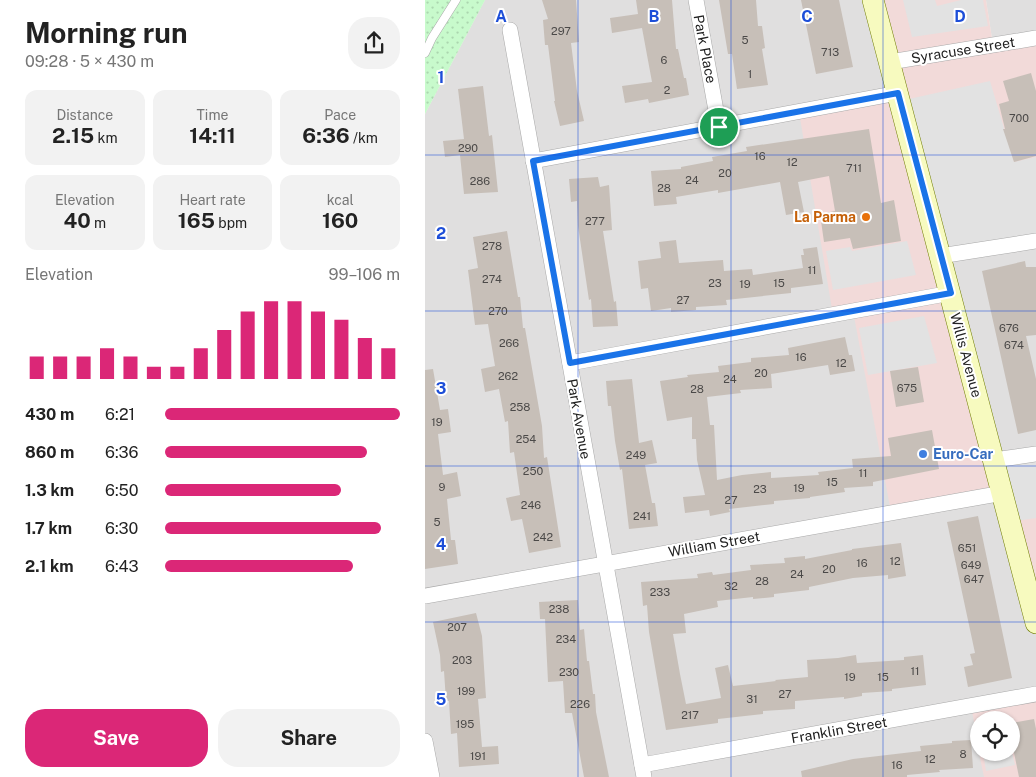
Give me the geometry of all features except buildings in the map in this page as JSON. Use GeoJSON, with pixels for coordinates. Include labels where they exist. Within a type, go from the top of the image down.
{"type":"FeatureCollection","features":[{"type":"Feature","properties":{"kind":"main road","name":"Willis Avenue"},"geometry":{"type":"LineString","coordinates":[[873,0],[1036,623]]}},
{"type":"Feature","properties":{"kind":"street","name":"Park Place"},"geometry":{"type":"LineString","coordinates":[[696,0],[719,127]]}},
{"type":"Feature","properties":{"kind":"street","name":"Park Avenue"},"geometry":{"type":"LineString","coordinates":[[510,30],[643,771]]}},
{"type":"Feature","properties":{"kind":"street","name":"Syracuse Street"},"geometry":{"type":"LineString","coordinates":[[890,62],[1036,38]]}},
{"type":"Feature","properties":{"kind":"street"},"geometry":{"type":"LineString","coordinates":[[533,161],[898,93]]}},
{"type":"Feature","properties":{"kind":"street"},"geometry":{"type":"LineString","coordinates":[[940,256],[1036,241]]}},
{"type":"Feature","properties":{"kind":"street"},"geometry":{"type":"LineString","coordinates":[[570,363],[951,293]]}},
{"type":"Feature","properties":{"kind":"street"},"geometry":{"type":"LineString","coordinates":[[994,460],[1036,454]]}},
{"type":"Feature","properties":{"kind":"street","name":"William Street"},"geometry":{"type":"LineString","coordinates":[[425,596],[1003,493]]}},
{"type":"Feature","properties":{"kind":"street","name":"Franklin Street"},"geometry":{"type":"LineString","coordinates":[[643,771],[1036,694]]}},
{"type":"Feature","properties":{"kind":"street"},"geometry":{"type":"LineString","coordinates":[[425,740],[432,777]]}},
{"type":"Feature","properties":{"kind":"lane"},"geometry":{"type":"LineString","coordinates":[[425,53],[432,38],[456,0]]}},
{"type":"Feature","properties":{"kind":"shaded area"},"geometry":{"type":"Polygon","coordinates":[[[485,0],[874,0],[940,256],[1036,242],[1036,777],[425,777],[425,114],[485,0]]]}},
{"type":"Feature","properties":{"kind":"shaded area"},"geometry":{"type":"Polygon","coordinates":[[[873,0],[986,0],[993,45],[1036,38],[1036,242],[941,256],[994,460],[1036,453],[1036,623],[1002,493],[891,512],[853,311],[833,315],[799,112],[898,93],[873,0]]]}},
{"type":"Feature","properties":{"kind":"shaded area"},"geometry":{"type":"Polygon","coordinates":[[[903,0],[935,0],[937,6],[961,0],[983,0],[988,26],[912,37],[903,0]]]}},
{"type":"Feature","properties":{"kind":"shaded area"},"geometry":{"type":"Polygon","coordinates":[[[986,0],[1036,0],[1036,38],[993,45],[986,0]]]}},
{"type":"Feature","properties":{"kind":"shaded area"},"geometry":{"type":"Polygon","coordinates":[[[990,81],[1014,162],[1036,157],[1036,241],[940,256],[900,101],[990,81]]]}},
{"type":"Feature","properties":{"kind":"shaded area"},"geometry":{"type":"Polygon","coordinates":[[[907,241],[916,275],[833,290],[826,251],[850,247],[852,251],[907,241]]]}},
{"type":"Feature","properties":{"kind":"shaded area"},"geometry":{"type":"Polygon","coordinates":[[[924,316],[937,363],[868,375],[859,328],[924,316]]]}},
{"type":"Feature","properties":{"kind":"shaded area"},"geometry":{"type":"Polygon","coordinates":[[[1036,454],[1036,518],[1010,522],[994,460],[1036,454]]]}},
{"type":"Feature","properties":{"kind":"shaded area"},"geometry":{"type":"Polygon","coordinates":[[[1036,694],[1036,777],[984,777],[981,761],[1020,761],[1020,711],[972,711],[971,706],[1036,694]]]}},
{"type":"Feature","properties":{"kind":"shaded area"},"geometry":{"type":"Polygon","coordinates":[[[984,761],[1014,761],[1015,765],[986,771],[984,761]]]}},
{"type":"Feature","properties":{"kind":"green space"},"geometry":{"type":"Polygon","coordinates":[[[425,0],[485,0],[425,114],[425,0]]]}},
{"type":"Feature","properties":{"kind":"place","name":"La Parma"},"geometry":{"type":"Point","coordinates":[866,217]}},
{"type":"Feature","properties":{"kind":"place","name":"Euro-Car"},"geometry":{"type":"Point","coordinates":[923,454]}},
{"type":"Feature","properties":{"kind":"route"},"geometry":{"type":"LineString","coordinates":[[898,93],[951,293],[570,363],[533,161],[719,127],[898,93]]}}]}
